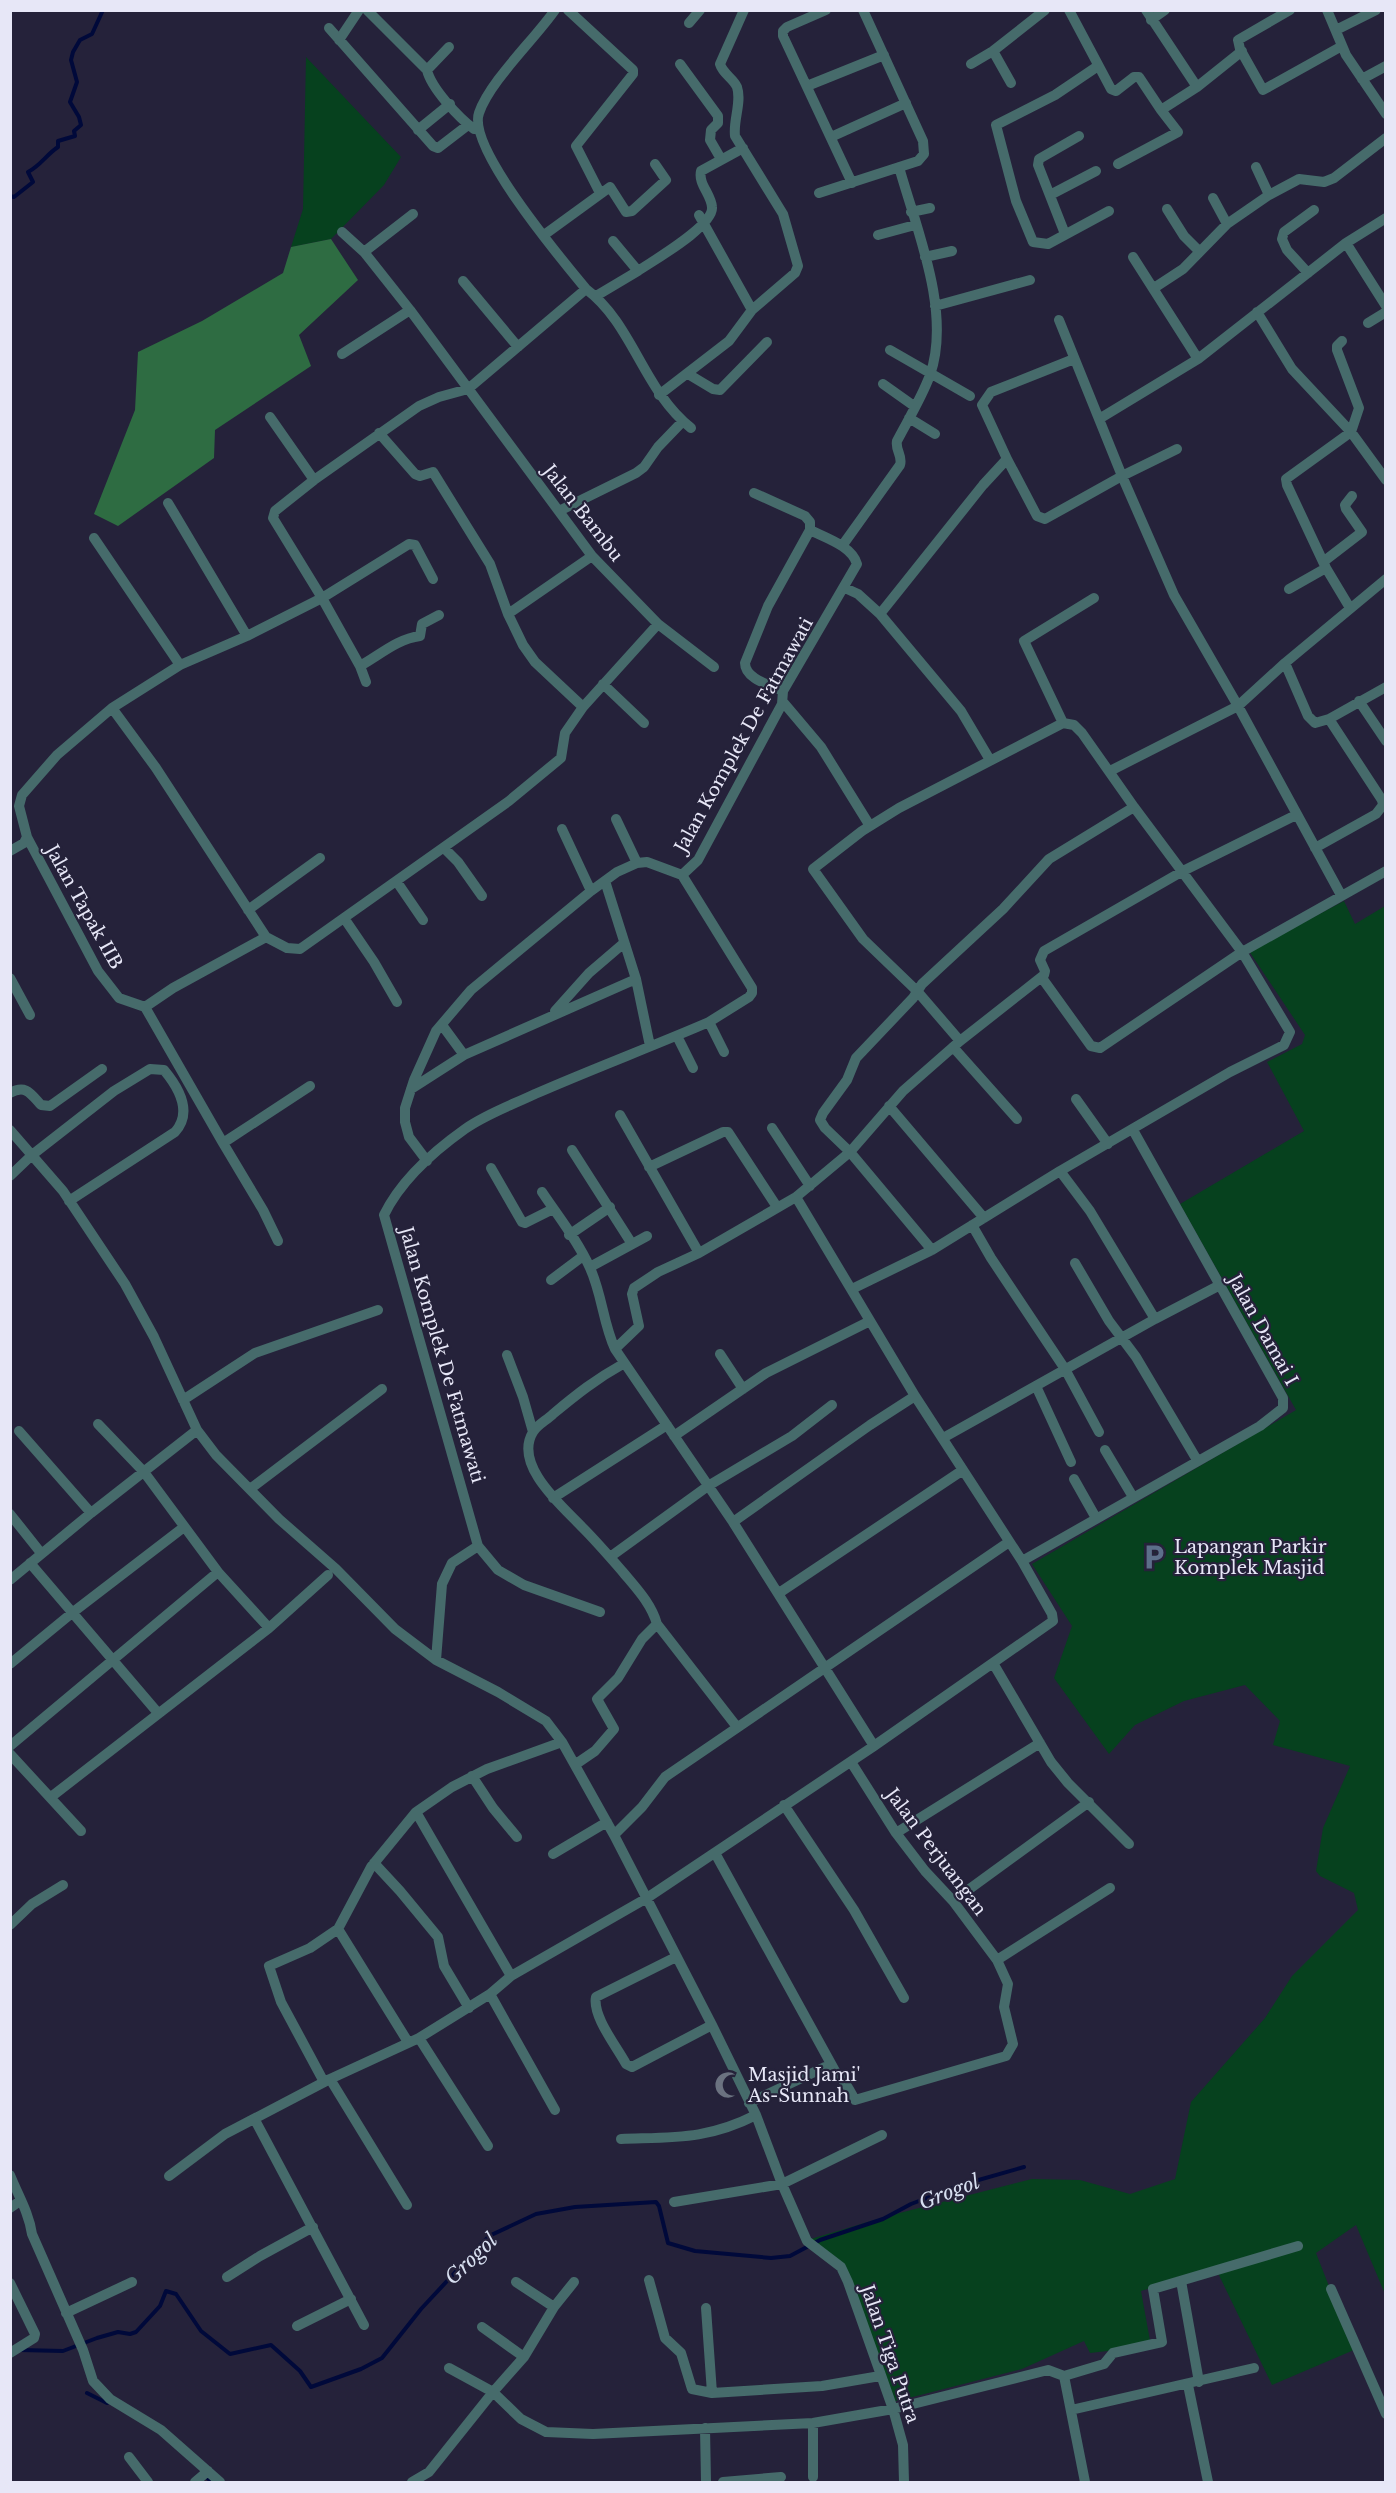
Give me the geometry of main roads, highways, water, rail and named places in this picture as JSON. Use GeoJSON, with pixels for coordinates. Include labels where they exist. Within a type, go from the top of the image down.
{"type":"FeatureCollection","features":[{"type":"Feature","properties":{"kind":"waterway","name":"Grogol"},"geometry":{"type":"LineString","coordinates":[[10,196],[14,197],[33,182],[28,172],[58,147],[58,141],[75,136],[74,131],[81,125],[70,102],[77,82],[71,60],[80,40],[92,34],[103,10]]}},
{"type":"Feature","properties":{"kind":"waterway","name":"Grogol"},"geometry":{"type":"LineString","coordinates":[[20,2350],[63,2351],[118,2332],[130,2334],[136,2332],[160,2306],[166,2291],[176,2294],[201,2331],[230,2354],[271,2345],[300,2371],[311,2387],[361,2369],[382,2358],[421,2309],[489,2236],[536,2214],[575,2207],[656,2202],[668,2243],[695,2251],[771,2258],[790,2256],[820,2240],[883,2219],[911,2204],[961,2185],[1024,2167]]}},
{"type":"Feature","properties":{"kind":"waterway"},"geometry":{"type":"LineString","coordinates":[[87,2393],[107,2403]]}},
{"type":"Feature","properties":{"kind":"waterway"},"geometry":{"type":"LineString","coordinates":[[204,2475],[212,2482]]}},
{"type":"Feature","properties":{"kind":"place","name":"Lapangan Parkir Komplek Masjid"},"geometry":{"type":"Point","coordinates":[1154,1557]}},
{"type":"Feature","properties":{"kind":"place","name":"Masjid Jami' As-Sunnah"},"geometry":{"type":"Point","coordinates":[728,2085]}}]}
